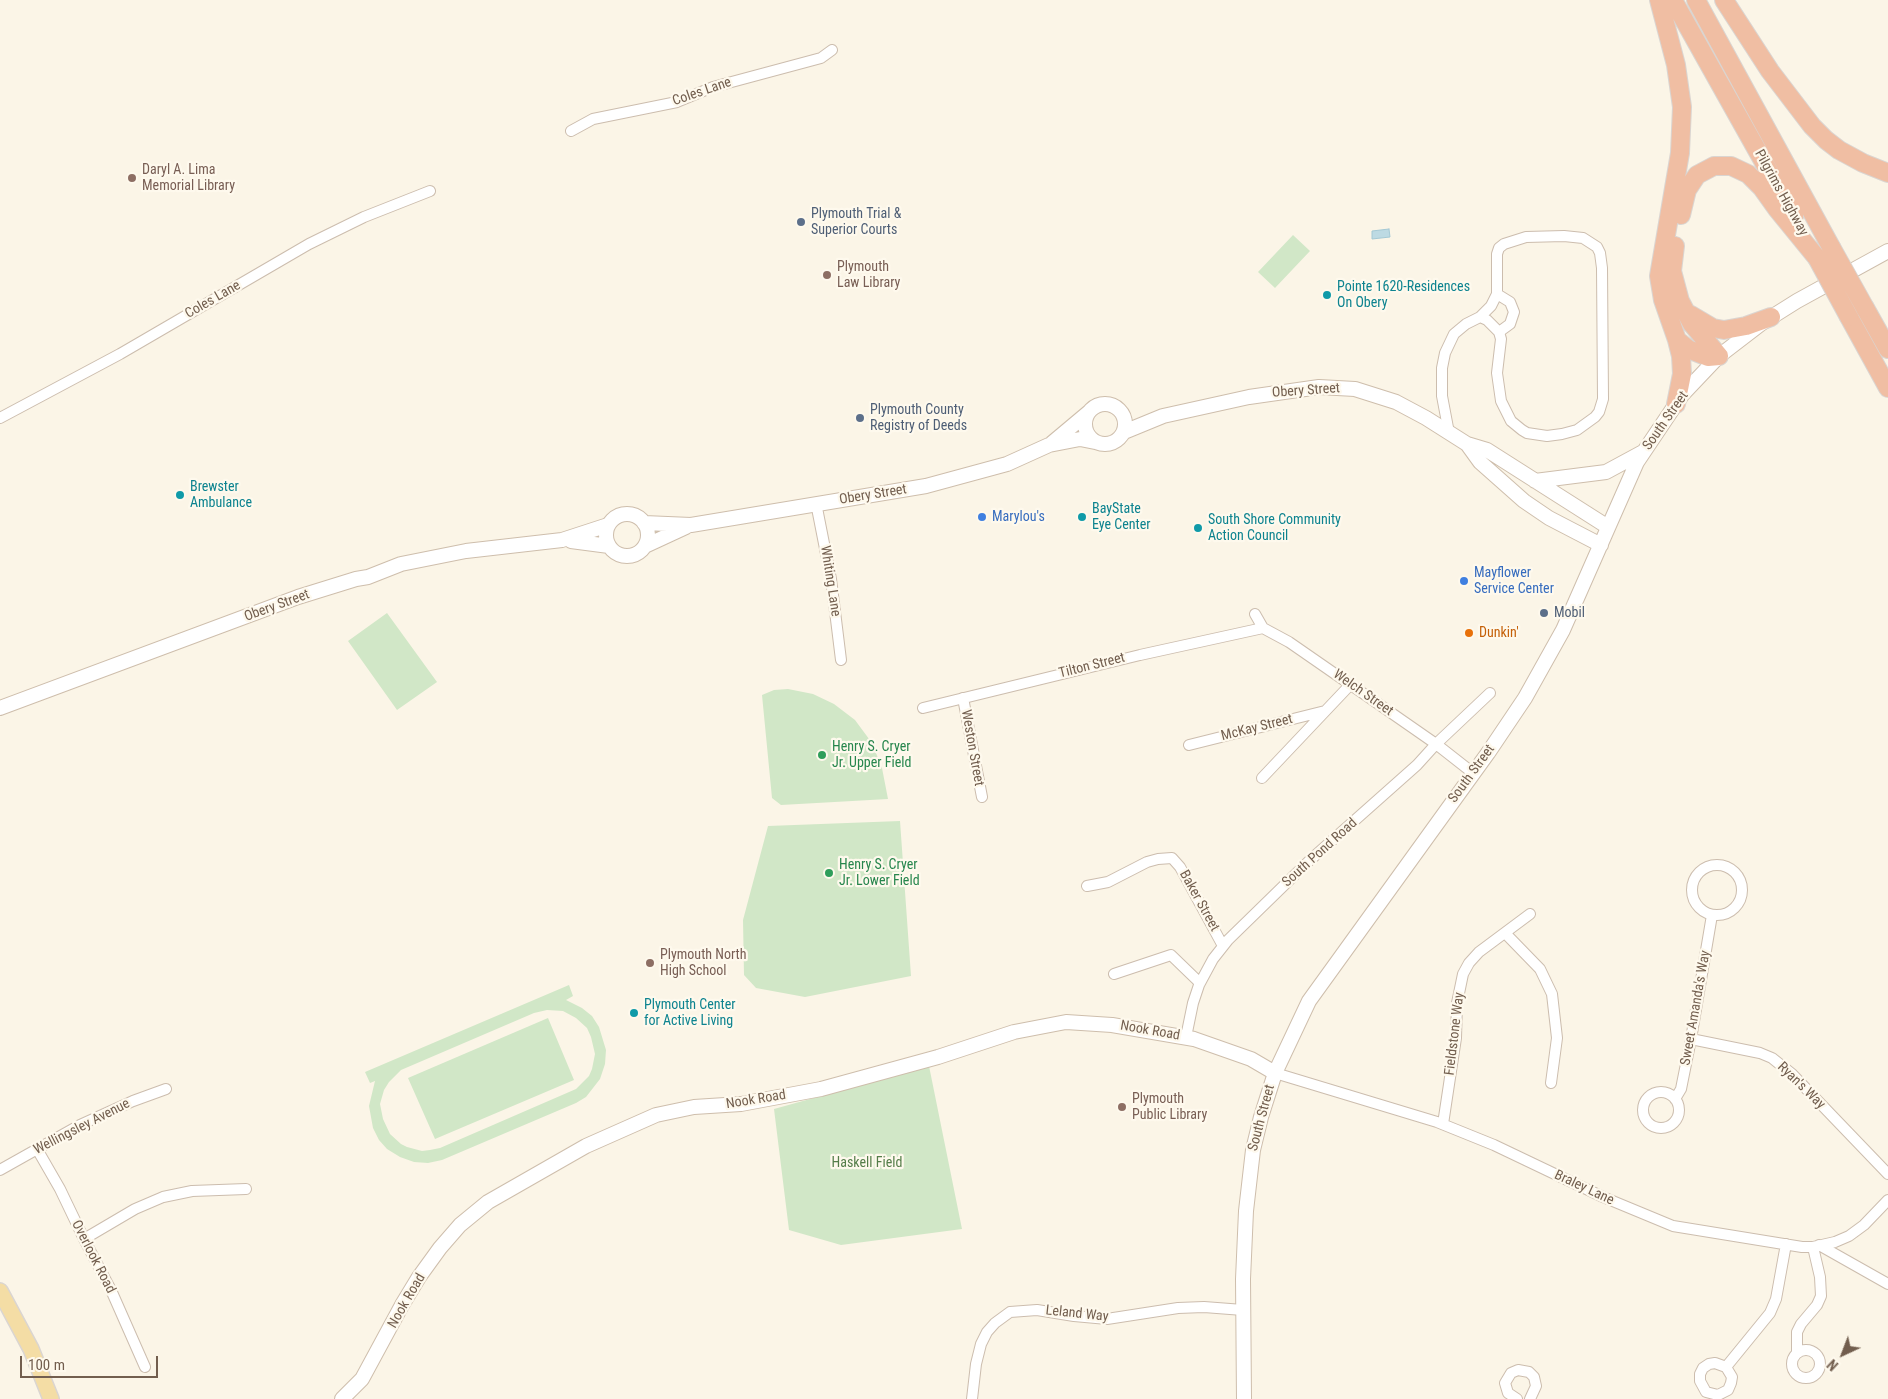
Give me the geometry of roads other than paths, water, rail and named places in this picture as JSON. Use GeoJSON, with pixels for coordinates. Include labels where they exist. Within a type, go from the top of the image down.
{"type":"FeatureCollection","features":[{"type":"Feature","properties":{"kind":"highway"},"geometry":{"type":"LineString","coordinates":[[1659,0],[1676,65],[1682,107],[1680,152],[1659,276],[1665,307],[1677,340],[1682,368],[1676,404]]}},
{"type":"Feature","properties":{"kind":"highway","name":"Pilgrims Highway"},"geometry":{"type":"LineString","coordinates":[[1673,0],[1888,388]]}},
{"type":"Feature","properties":{"kind":"highway","name":"Pilgrims Highway"},"geometry":{"type":"LineString","coordinates":[[1696,0],[1887,347]]}},
{"type":"Feature","properties":{"kind":"highway"},"geometry":{"type":"LineString","coordinates":[[1724,0],[1770,71],[1812,126],[1839,150],[1863,163],[1888,173]]}},
{"type":"Feature","properties":{"kind":"highway"},"geometry":{"type":"LineString","coordinates":[[1719,356],[1692,324],[1678,296],[1672,271],[1682,212],[1690,184],[1702,172],[1714,166],[1731,166],[1752,176],[1817,258]]}},
{"type":"Feature","properties":{"kind":"highway"},"geometry":{"type":"LineString","coordinates":[[1682,305],[1698,320],[1718,329],[1734,329],[1770,317]]}},
{"type":"Feature","properties":{"kind":"highway"},"geometry":{"type":"LineString","coordinates":[[1677,340],[1688,349],[1700,354],[1708,357],[1719,356]]}},
{"type":"Feature","properties":{"kind":"main road","name":"South Street"},"geometry":{"type":"LineString","coordinates":[[1244,1399],[1243,1310],[1246,1211],[1250,1170],[1260,1117],[1275,1073],[1313,996],[1532,687],[1563,630],[1643,452],[1676,404],[1696,379],[1719,356],[1770,317],[1888,251]]}},
{"type":"Feature","properties":{"kind":"main road","name":"Obery Street"},"geometry":{"type":"LineString","coordinates":[[0,708],[292,599],[368,577],[401,564],[466,552],[562,540],[608,525],[617,516],[628,514],[638,518],[644,524],[692,524],[891,492],[953,480],[1007,464],[1049,445],[1080,439],[1101,444],[1113,443],[1124,432],[1163,416],[1257,395],[1300,389],[1337,387],[1361,390],[1391,400],[1416,412],[1467,444],[1487,450],[1608,527]]}},
{"type":"Feature","properties":{"kind":"main road","name":"Obery Street"},"geometry":{"type":"LineString","coordinates":[[1049,445],[1094,407],[1106,404],[1118,408],[1122,413],[1142,416],[1163,416]]}},
{"type":"Feature","properties":{"kind":"main road"},"geometry":{"type":"LineString","coordinates":[[1089,411],[1085,424],[1086,431],[1095,442]]}},
{"type":"Feature","properties":{"kind":"main road"},"geometry":{"type":"LineString","coordinates":[[1122,413],[1126,425],[1124,432]]}},
{"type":"Feature","properties":{"kind":"main road","name":"Obery Street"},"geometry":{"type":"LineString","coordinates":[[1467,444],[1480,462],[1524,501],[1550,518],[1601,545]]}},
{"type":"Feature","properties":{"kind":"main road"},"geometry":{"type":"LineString","coordinates":[[1535,481],[1606,472],[1643,452]]}},
{"type":"Feature","properties":{"kind":"main road"},"geometry":{"type":"LineString","coordinates":[[644,524],[648,534],[645,546]]}},
{"type":"Feature","properties":{"kind":"main road","name":"Obery Street"},"geometry":{"type":"LineString","coordinates":[[562,540],[589,542],[608,546],[616,553],[627,556],[639,552],[645,546],[692,524]]}},
{"type":"Feature","properties":{"kind":"main road"},"geometry":{"type":"LineString","coordinates":[[608,525],[606,535],[608,546]]}},
{"type":"Feature","properties":{"kind":"main road","name":"Nook Road"},"geometry":{"type":"LineString","coordinates":[[342,1399],[362,1379],[419,1277],[460,1225],[488,1202],[586,1146],[656,1114],[675,1110],[741,1104],[830,1086],[938,1057],[1005,1034],[1058,1023],[1076,1022],[1112,1025],[1186,1037],[1251,1059],[1275,1073]]}},
{"type":"Feature","properties":{"kind":"main road"},"geometry":{"type":"LineString","coordinates":[[0,1291],[31,1349],[51,1399]]}},
{"type":"Feature","properties":{"kind":"street","name":"Coles Lane"},"geometry":{"type":"LineString","coordinates":[[571,131],[593,119],[677,102],[713,87],[821,58],[832,50]]}},
{"type":"Feature","properties":{"kind":"street","name":"Coles Lane"},"geometry":{"type":"LineString","coordinates":[[0,418],[120,354],[309,244],[364,217],[430,191]]}},
{"type":"Feature","properties":{"kind":"street"},"geometry":{"type":"LineString","coordinates":[[1449,433],[1442,396],[1442,368],[1445,353],[1454,334],[1466,324],[1480,317],[1491,306],[1497,294],[1497,254],[1499,248],[1504,244],[1526,237],[1571,236],[1583,238],[1597,246],[1602,268],[1603,399],[1599,412],[1595,417],[1577,430],[1555,435],[1534,434],[1516,426],[1507,415],[1500,393],[1498,373],[1501,339],[1499,332],[1487,320],[1480,317]]}},
{"type":"Feature","properties":{"kind":"street"},"geometry":{"type":"LineString","coordinates":[[1497,294],[1510,302],[1514,312],[1510,324],[1499,332]]}},
{"type":"Feature","properties":{"kind":"street","name":"Whiting Lane"},"geometry":{"type":"LineString","coordinates":[[816,503],[831,579],[841,660]]}},
{"type":"Feature","properties":{"kind":"street"},"geometry":{"type":"LineString","coordinates":[[1255,614],[1263,628]]}},
{"type":"Feature","properties":{"kind":"street","name":"Welch Street"},"geometry":{"type":"LineString","coordinates":[[1263,628],[1289,642],[1436,744],[1472,773]]}},
{"type":"Feature","properties":{"kind":"street","name":"Tilton Street"},"geometry":{"type":"LineString","coordinates":[[923,708],[1140,655],[1263,628]]}},
{"type":"Feature","properties":{"kind":"street"},"geometry":{"type":"LineString","coordinates":[[1262,778],[1350,685]]}},
{"type":"Feature","properties":{"kind":"street","name":"South Pond Road"},"geometry":{"type":"LineString","coordinates":[[1186,1037],[1193,1003],[1200,983],[1223,946],[1309,861],[1417,766],[1436,744],[1490,693]]}},
{"type":"Feature","properties":{"kind":"street","name":"Weston Street"},"geometry":{"type":"LineString","coordinates":[[963,698],[982,797]]}},
{"type":"Feature","properties":{"kind":"street","name":"McKay Street"},"geometry":{"type":"LineString","coordinates":[[1189,745],[1325,711]]}},
{"type":"Feature","properties":{"kind":"street","name":"Baker Street"},"geometry":{"type":"LineString","coordinates":[[1087,886],[1108,882],[1147,862],[1172,858],[1180,867],[1223,946]]}},
{"type":"Feature","properties":{"kind":"street"},"geometry":{"type":"LineString","coordinates":[[1717,864],[1733,870],[1742,884],[1742,892],[1740,900],[1729,912],[1712,915],[1698,907],[1694,900],[1692,883],[1702,870],[1717,864]]}},
{"type":"Feature","properties":{"kind":"street","name":"Fieldstone Way"},"geometry":{"type":"LineString","coordinates":[[1443,1124],[1456,1038],[1457,1003],[1463,974],[1469,963],[1480,952],[1530,914]]}},
{"type":"Feature","properties":{"kind":"street","name":"Sweet Amanda's Way"},"geometry":{"type":"LineString","coordinates":[[1675,1099],[1681,1090],[1692,1039],[1712,915]]}},
{"type":"Feature","properties":{"kind":"street"},"geometry":{"type":"LineString","coordinates":[[1505,933],[1540,969],[1552,994],[1557,1038],[1551,1083]]}},
{"type":"Feature","properties":{"kind":"street"},"geometry":{"type":"LineString","coordinates":[[1114,974],[1171,955],[1200,983]]}},
{"type":"Feature","properties":{"kind":"street","name":"Ryan's Way"},"geometry":{"type":"LineString","coordinates":[[1692,1039],[1760,1053],[1772,1058],[1792,1074],[1888,1174]]}},
{"type":"Feature","properties":{"kind":"street","name":"Braley Lane"},"geometry":{"type":"LineString","coordinates":[[1275,1073],[1443,1124],[1494,1145],[1603,1197],[1673,1226],[1786,1244],[1816,1246],[1835,1242],[1849,1236],[1864,1225],[1888,1200]]}},
{"type":"Feature","properties":{"kind":"street","name":"Wellingsley Avenue"},"geometry":{"type":"LineString","coordinates":[[0,1170],[107,1112],[166,1089]]}},
{"type":"Feature","properties":{"kind":"street","name":"Overlook Road"},"geometry":{"type":"LineString","coordinates":[[37,1149],[60,1189],[111,1290],[145,1367]]}},
{"type":"Feature","properties":{"kind":"street"},"geometry":{"type":"LineString","coordinates":[[84,1239],[135,1209],[163,1197],[192,1191],[246,1189]]}},
{"type":"Feature","properties":{"kind":"street"},"geometry":{"type":"LineString","coordinates":[[1726,1367],[1770,1313],[1776,1299],[1786,1244]]}},
{"type":"Feature","properties":{"kind":"street"},"geometry":{"type":"LineString","coordinates":[[1816,1246],[1888,1284]]}},
{"type":"Feature","properties":{"kind":"street"},"geometry":{"type":"LineString","coordinates":[[1797,1353],[1797,1332],[1801,1324],[1817,1305],[1821,1296],[1816,1246]]}},
{"type":"Feature","properties":{"kind":"street","name":"Leland Way"},"geometry":{"type":"LineString","coordinates":[[972,1399],[976,1364],[981,1344],[995,1322],[1010,1312],[1037,1310],[1107,1319],[1184,1308],[1204,1307],[1243,1310]]}},
{"type":"Feature","properties":{"kind":"street"},"geometry":{"type":"LineString","coordinates":[[1517,1399],[1506,1390],[1505,1380],[1510,1373],[1522,1370],[1532,1374],[1536,1381],[1535,1391],[1530,1399]]}},
{"type":"Feature","properties":{"kind":"water"},"geometry":{"type":"Polygon","coordinates":[[[1389,229],[1390,237],[1372,239],[1372,231],[1389,229]]]}},
{"type":"Feature","properties":{"kind":"place","name":"Daryl A. Lima Memorial Library"},"geometry":{"type":"Point","coordinates":[132,178]}},
{"type":"Feature","properties":{"kind":"place","name":"Plymouth Trial & Superior Courts"},"geometry":{"type":"Point","coordinates":[801,222]}},
{"type":"Feature","properties":{"kind":"place","name":"Plymouth Law Library"},"geometry":{"type":"Point","coordinates":[827,275]}},
{"type":"Feature","properties":{"kind":"place","name":"Pointe 1620-Residences On Obery"},"geometry":{"type":"Point","coordinates":[1327,295]}},
{"type":"Feature","properties":{"kind":"place","name":"Plymouth County Registry of Deeds"},"geometry":{"type":"Point","coordinates":[860,418]}},
{"type":"Feature","properties":{"kind":"place","name":"Brewster Ambulance"},"geometry":{"type":"Point","coordinates":[180,495]}},
{"type":"Feature","properties":{"kind":"place","name":"Marylou's"},"geometry":{"type":"Point","coordinates":[982,517]}},
{"type":"Feature","properties":{"kind":"place","name":"BayState Eye Center"},"geometry":{"type":"Point","coordinates":[1082,517]}},
{"type":"Feature","properties":{"kind":"place","name":"South Shore Community Action Council"},"geometry":{"type":"Point","coordinates":[1198,528]}},
{"type":"Feature","properties":{"kind":"place","name":"Mayflower Service Center"},"geometry":{"type":"Point","coordinates":[1464,581]}},
{"type":"Feature","properties":{"kind":"place","name":"Mobil"},"geometry":{"type":"Point","coordinates":[1544,613]}},
{"type":"Feature","properties":{"kind":"place","name":"Dunkin'"},"geometry":{"type":"Point","coordinates":[1469,633]}},
{"type":"Feature","properties":{"kind":"place","name":"Henry S. Cryer Jr. Upper Field"},"geometry":{"type":"Point","coordinates":[822,755]}},
{"type":"Feature","properties":{"kind":"place","name":"Henry S. Cryer Jr. Lower Field"},"geometry":{"type":"Point","coordinates":[829,873]}},
{"type":"Feature","properties":{"kind":"place","name":"Plymouth North High School"},"geometry":{"type":"Point","coordinates":[650,963]}},
{"type":"Feature","properties":{"kind":"place","name":"Plymouth Center for Active Living"},"geometry":{"type":"Point","coordinates":[634,1013]}},
{"type":"Feature","properties":{"kind":"place","name":"Plymouth Public Library"},"geometry":{"type":"Point","coordinates":[1122,1107]}},
{"type":"Feature","properties":{"kind":"park label","name":"Haskell Field"},"geometry":{"type":"Point","coordinates":[867,1163]}}]}
